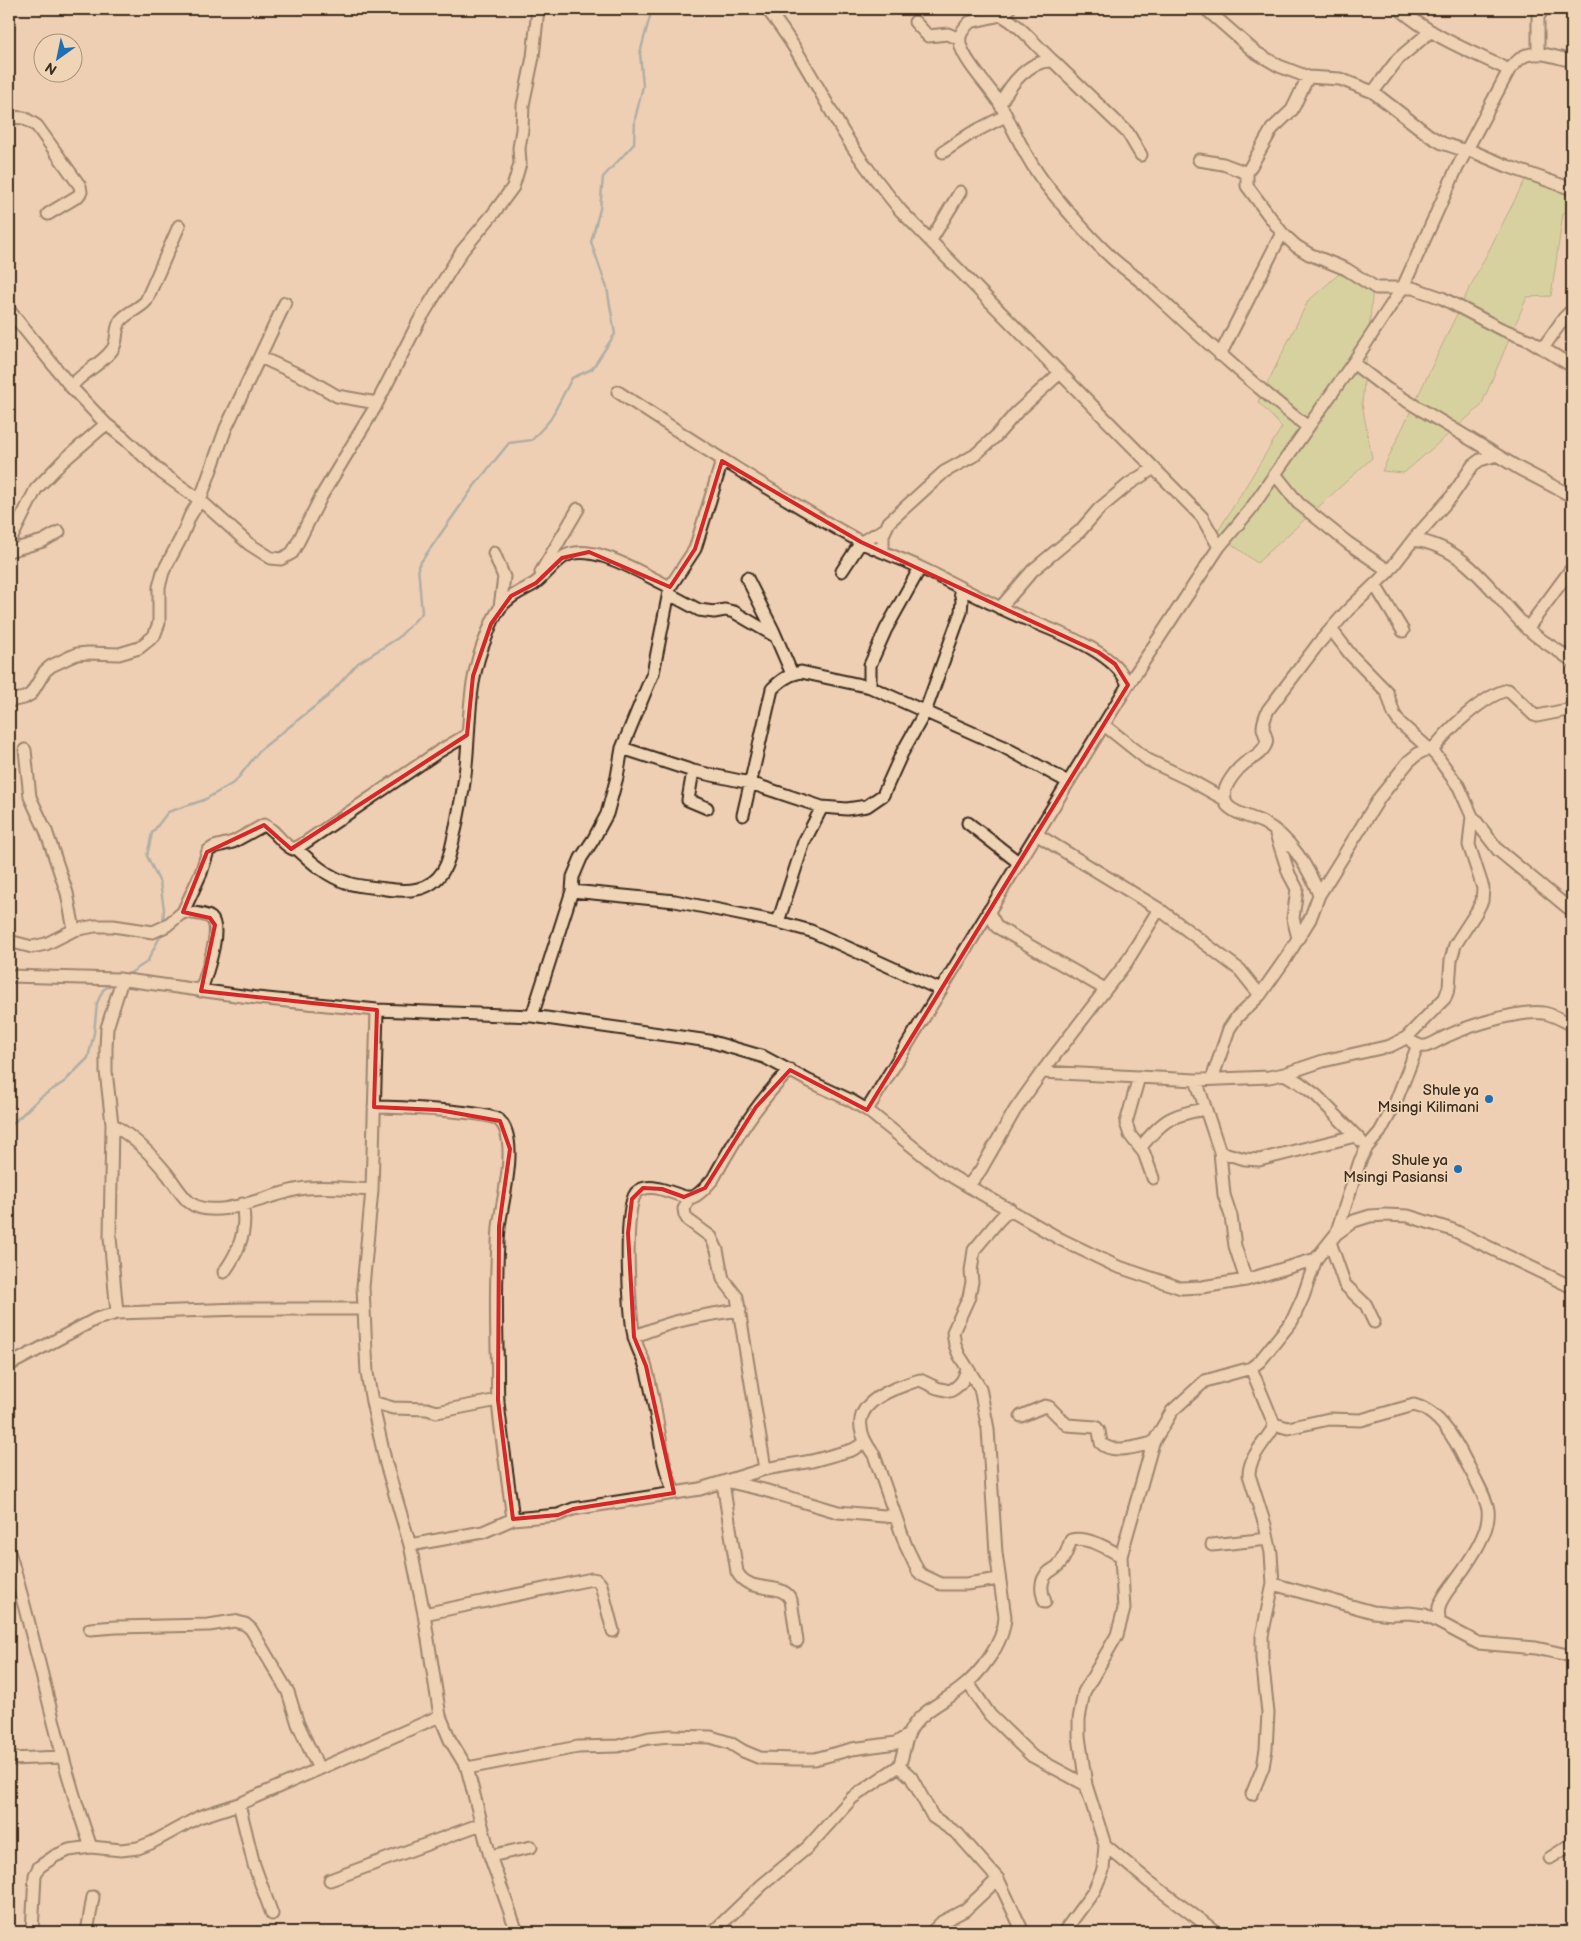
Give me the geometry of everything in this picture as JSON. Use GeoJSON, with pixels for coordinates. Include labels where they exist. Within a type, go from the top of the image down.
{"type":"FeatureCollection","features":[{"type":"Feature","properties":{"kind":"street"},"geometry":{"type":"LineString","coordinates":[[9,310],[71,387],[106,424],[125,438],[162,473],[200,500],[249,544],[271,558],[281,559],[292,553],[322,495],[377,403],[419,321],[462,251],[504,200],[518,176],[523,105],[533,57],[538,9]]}},
{"type":"Feature","properties":{"kind":"street"},"geometry":{"type":"LineString","coordinates":[[767,9],[778,14],[859,158],[901,211],[1202,516],[1219,547]]}},
{"type":"Feature","properties":{"kind":"street"},"geometry":{"type":"LineString","coordinates":[[1206,9],[1255,52],[1279,66],[1308,77],[1340,79],[1373,92],[1430,136],[1442,143],[1572,189]]}},
{"type":"Feature","properties":{"kind":"street"},"geometry":{"type":"LineString","coordinates":[[1400,9],[1431,31],[1460,48],[1510,70]]}},
{"type":"Feature","properties":{"kind":"street"},"geometry":{"type":"LineString","coordinates":[[1538,54],[1538,17],[1543,9]]}},
{"type":"Feature","properties":{"kind":"street"},"geometry":{"type":"LineString","coordinates":[[1140,155],[1128,133],[1032,41],[1005,12],[970,22],[960,35],[959,39],[966,57],[1000,104],[1034,168],[1085,230],[1112,258],[1143,283],[1220,355],[1269,398],[1308,427]]}},
{"type":"Feature","properties":{"kind":"street"},"geometry":{"type":"LineString","coordinates":[[915,22],[928,36],[948,34],[959,39]]}},
{"type":"Feature","properties":{"kind":"street"},"geometry":{"type":"LineString","coordinates":[[1373,92],[1398,59],[1431,31]]}},
{"type":"Feature","properties":{"kind":"street"},"geometry":{"type":"LineString","coordinates":[[867,1110],[1128,685],[1219,547],[1250,510],[1353,364],[1403,287],[1466,150],[1510,70],[1521,58],[1530,54],[1572,61]]}},
{"type":"Feature","properties":{"kind":"street"},"geometry":{"type":"LineString","coordinates":[[1000,104],[1005,94],[1023,72],[1044,60],[1053,61]]}},
{"type":"Feature","properties":{"kind":"street"},"geometry":{"type":"LineString","coordinates":[[1308,77],[1292,110],[1272,129],[1247,173],[1247,186],[1282,233],[1296,246],[1309,254],[1346,269],[1376,288],[1414,288],[1442,298],[1543,348],[1572,366]]}},
{"type":"Feature","properties":{"kind":"street"},"geometry":{"type":"LineString","coordinates":[[943,152],[970,134],[1005,116]]}},
{"type":"Feature","properties":{"kind":"street"},"geometry":{"type":"LineString","coordinates":[[9,117],[24,118],[37,126],[80,186],[82,192],[78,196],[48,214]]}},
{"type":"Feature","properties":{"kind":"street"},"geometry":{"type":"LineString","coordinates":[[1198,160],[1223,164],[1247,173]]}},
{"type":"Feature","properties":{"kind":"street"},"geometry":{"type":"LineString","coordinates":[[931,240],[960,192]]}},
{"type":"Feature","properties":{"kind":"street"},"geometry":{"type":"LineString","coordinates":[[71,387],[77,378],[112,351],[116,344],[117,328],[121,321],[146,301],[179,226]]}},
{"type":"Feature","properties":{"kind":"street"},"geometry":{"type":"LineString","coordinates":[[1220,355],[1282,233]]}},
{"type":"Feature","properties":{"kind":"street"},"geometry":{"type":"LineString","coordinates":[[9,701],[24,698],[31,694],[51,666],[77,654],[119,654],[139,648],[150,640],[158,629],[159,586],[163,572],[190,516],[200,500],[226,428],[285,303]]}},
{"type":"Feature","properties":{"kind":"street"},"geometry":{"type":"LineString","coordinates":[[1543,348],[1564,318],[1572,310]]}},
{"type":"Feature","properties":{"kind":"street"},"geometry":{"type":"LineString","coordinates":[[260,357],[301,376],[337,396],[377,403]]}},
{"type":"Feature","properties":{"kind":"street"},"geometry":{"type":"LineString","coordinates":[[1353,364],[1387,389],[1546,484],[1572,496]]}},
{"type":"Feature","properties":{"kind":"street"},"geometry":{"type":"LineString","coordinates":[[883,552],[883,535],[889,522],[944,472],[975,455],[1060,373]]}},
{"type":"Feature","properties":{"kind":"street"},"geometry":{"type":"LineString","coordinates":[[618,392],[722,461],[860,542],[920,568],[1000,608],[1098,652],[1115,664],[1125,677],[1128,685]]}},
{"type":"Feature","properties":{"kind":"street"},"geometry":{"type":"LineString","coordinates":[[9,543],[36,489],[63,461],[106,424]]}},
{"type":"Feature","properties":{"kind":"street"},"geometry":{"type":"LineString","coordinates":[[1224,799],[1225,789],[1234,775],[1265,746],[1267,740],[1263,729],[1268,710],[1331,630],[1348,610],[1389,571],[1413,540],[1452,496],[1473,465],[1480,460],[1497,455]]}},
{"type":"Feature","properties":{"kind":"street"},"geometry":{"type":"LineString","coordinates":[[532,1016],[572,891],[573,877],[581,858],[594,840],[607,814],[617,777],[622,748],[653,673],[669,591],[695,549],[722,461]]}},
{"type":"Feature","properties":{"kind":"street"},"geometry":{"type":"LineString","coordinates":[[1000,608],[1033,570],[1080,531],[1099,509],[1130,484],[1154,468]]}},
{"type":"Feature","properties":{"kind":"street"},"geometry":{"type":"LineString","coordinates":[[1275,474],[1298,503],[1348,543],[1389,571]]}},
{"type":"Feature","properties":{"kind":"street"},"geometry":{"type":"LineString","coordinates":[[536,583],[578,509]]}},
{"type":"Feature","properties":{"kind":"street"},"geometry":{"type":"LineString","coordinates":[[842,572],[860,542],[885,529]]}},
{"type":"Feature","properties":{"kind":"street"},"geometry":{"type":"LineString","coordinates":[[9,552],[43,542],[59,532]]}},
{"type":"Feature","properties":{"kind":"street"},"geometry":{"type":"LineString","coordinates":[[1413,540],[1429,542],[1445,549],[1467,565],[1485,581],[1527,629],[1572,662]]}},
{"type":"Feature","properties":{"kind":"street"},"geometry":{"type":"LineString","coordinates":[[500,607],[512,596],[536,583],[562,558],[575,553],[589,552],[613,560],[699,610],[734,612],[776,636]]}},
{"type":"Feature","properties":{"kind":"street"},"geometry":{"type":"LineString","coordinates":[[9,941],[32,948],[46,944],[74,930],[105,925],[153,932],[166,926],[184,912],[201,873],[204,858],[211,849],[233,842],[264,825],[276,833],[289,847],[296,848],[311,863],[348,883],[409,891],[425,886],[435,880],[443,871],[449,858],[457,821],[465,775],[473,676],[479,653],[500,607],[504,577],[494,553]]}},
{"type":"Feature","properties":{"kind":"street"},"geometry":{"type":"LineString","coordinates":[[870,687],[870,665],[886,628],[920,568]]}},
{"type":"Feature","properties":{"kind":"street"},"geometry":{"type":"LineString","coordinates":[[1527,629],[1572,568]]}},
{"type":"Feature","properties":{"kind":"street"},"geometry":{"type":"LineString","coordinates":[[747,578],[776,636],[792,674]]}},
{"type":"Feature","properties":{"kind":"street"},"geometry":{"type":"LineString","coordinates":[[1375,584],[1403,631]]}},
{"type":"Feature","properties":{"kind":"street"},"geometry":{"type":"LineString","coordinates":[[622,748],[693,772],[750,783],[822,807],[857,808],[867,806],[883,795],[902,753],[925,712],[961,612],[962,600],[959,587]]}},
{"type":"Feature","properties":{"kind":"street"},"geometry":{"type":"LineString","coordinates":[[1331,630],[1350,654],[1387,692],[1394,714],[1400,723],[1431,750],[1459,787],[1472,816],[1498,850],[1572,911]]}},
{"type":"Feature","properties":{"kind":"street"},"geometry":{"type":"LineString","coordinates":[[743,815],[772,689],[781,680],[801,672],[870,687],[1002,746],[1068,782]]}},
{"type":"Feature","properties":{"kind":"street"},"geometry":{"type":"LineString","coordinates":[[1212,1079],[1229,1029],[1237,1017],[1260,995],[1286,958],[1310,919],[1319,895],[1380,797],[1409,762],[1419,753],[1431,750],[1466,714],[1501,692],[1508,690],[1514,694],[1537,716],[1572,708]]}},
{"type":"Feature","properties":{"kind":"street"},"geometry":{"type":"LineString","coordinates":[[1104,725],[1148,760],[1188,779],[1224,799],[1228,806],[1235,811],[1264,823],[1276,831],[1293,849],[1310,873],[1319,895]]}},
{"type":"Feature","properties":{"kind":"street"},"geometry":{"type":"LineString","coordinates":[[296,848],[355,810],[438,752],[467,735]]}},
{"type":"Feature","properties":{"kind":"street"},"geometry":{"type":"LineString","coordinates":[[25,750],[30,797],[46,831],[67,892],[74,930]]}},
{"type":"Feature","properties":{"kind":"street"},"geometry":{"type":"LineString","coordinates":[[693,772],[688,800],[707,808]]}},
{"type":"Feature","properties":{"kind":"street"},"geometry":{"type":"LineString","coordinates":[[778,922],[804,842],[822,807]]}},
{"type":"Feature","properties":{"kind":"street"},"geometry":{"type":"LineString","coordinates":[[1042,1072],[1196,1080],[1269,1077],[1323,1061],[1390,1046],[1406,1038],[1445,998],[1449,987],[1451,960],[1455,945],[1482,901],[1483,888],[1468,845],[1472,816]]}},
{"type":"Feature","properties":{"kind":"street"},"geometry":{"type":"LineString","coordinates":[[968,823],[1018,862]]}},
{"type":"Feature","properties":{"kind":"street"},"geometry":{"type":"LineString","coordinates":[[1276,831],[1289,874],[1297,889],[1293,918],[1298,938]]}},
{"type":"Feature","properties":{"kind":"street"},"geometry":{"type":"LineString","coordinates":[[1036,834],[1159,909],[1240,970],[1260,995]]}},
{"type":"Feature","properties":{"kind":"street"},"geometry":{"type":"LineString","coordinates":[[572,891],[675,901],[778,922],[811,931],[941,990]]}},
{"type":"Feature","properties":{"kind":"street"},"geometry":{"type":"LineString","coordinates":[[968,1186],[980,1172],[1015,1110],[1126,963],[1159,909]]}},
{"type":"Feature","properties":{"kind":"street"},"geometry":{"type":"LineString","coordinates":[[988,911],[994,925],[1002,931],[1105,989]]}},
{"type":"Feature","properties":{"kind":"street"},"geometry":{"type":"LineString","coordinates":[[184,912],[200,914],[210,918],[215,925],[213,947],[201,991]]}},
{"type":"Feature","properties":{"kind":"street"},"geometry":{"type":"LineString","coordinates":[[9,976],[124,980],[201,991],[377,1010],[532,1016],[709,1041],[764,1057],[809,1082],[867,1110],[927,1159],[968,1186],[1062,1240],[1116,1266],[1181,1288],[1202,1287],[1246,1280],[1316,1259]]}},
{"type":"Feature","properties":{"kind":"street"},"geometry":{"type":"LineString","coordinates":[[117,1313],[109,1220],[112,1124],[106,1071],[106,1048],[107,1028],[124,980]]}},
{"type":"Feature","properties":{"kind":"street"},"geometry":{"type":"LineString","coordinates":[[377,1010],[372,1190],[363,1287],[368,1373],[372,1402],[386,1464],[410,1545],[424,1614],[440,1716],[450,1740],[467,1768],[480,1824],[517,1932]]}},
{"type":"Feature","properties":{"kind":"street"},"geometry":{"type":"LineString","coordinates":[[1406,1038],[1418,1045],[1425,1046],[1446,1036],[1486,1022],[1531,1013],[1559,1018],[1572,1025]]}},
{"type":"Feature","properties":{"kind":"street"},"geometry":{"type":"LineString","coordinates":[[1374,1322],[1366,1305],[1345,1285],[1332,1238],[1350,1186],[1367,1147],[1380,1132],[1394,1106],[1418,1045]]}},
{"type":"Feature","properties":{"kind":"street"},"geometry":{"type":"LineString","coordinates":[[674,1494],[663,1458],[646,1366],[634,1337],[628,1233],[632,1199],[643,1188],[662,1189],[674,1192],[684,1198],[693,1197],[705,1188],[713,1179],[756,1107],[790,1070]]}},
{"type":"Feature","properties":{"kind":"street"},"geometry":{"type":"LineString","coordinates":[[1284,1074],[1300,1083],[1331,1108],[1367,1147]]}},
{"type":"Feature","properties":{"kind":"street"},"geometry":{"type":"LineString","coordinates":[[1139,1076],[1126,1123],[1130,1135],[1144,1152],[1153,1178]]}},
{"type":"Feature","properties":{"kind":"street"},"geometry":{"type":"LineString","coordinates":[[1196,1080],[1220,1152],[1224,1195],[1231,1216],[1235,1246],[1246,1280]]}},
{"type":"Feature","properties":{"kind":"street"},"geometry":{"type":"LineString","coordinates":[[374,1107],[489,1116],[500,1121],[508,1138],[510,1149],[500,1226],[497,1280],[498,1400],[514,1519]]}},
{"type":"Feature","properties":{"kind":"street"},"geometry":{"type":"LineString","coordinates":[[1140,1148],[1158,1127],[1166,1121],[1178,1115],[1205,1109]]}},
{"type":"Feature","properties":{"kind":"street"},"geometry":{"type":"LineString","coordinates":[[112,1124],[144,1146],[189,1202],[202,1208],[214,1209],[242,1204],[283,1192],[307,1188],[372,1190]]}},
{"type":"Feature","properties":{"kind":"street"},"geometry":{"type":"LineString","coordinates":[[1220,1152],[1244,1159],[1260,1160],[1356,1136]]}},
{"type":"Feature","properties":{"kind":"street"},"geometry":{"type":"LineString","coordinates":[[690,1197],[684,1209],[685,1216],[711,1237],[717,1250],[723,1279],[737,1297],[766,1469]]}},
{"type":"Feature","properties":{"kind":"street"},"geometry":{"type":"LineString","coordinates":[[224,1272],[235,1257],[240,1243],[245,1215],[242,1204]]}},
{"type":"Feature","properties":{"kind":"street"},"geometry":{"type":"LineString","coordinates":[[714,1932],[762,1886],[808,1847],[852,1798],[899,1766],[906,1736],[913,1725],[968,1683],[993,1652],[1005,1628],[999,1578],[988,1429],[980,1388],[967,1369],[955,1345],[954,1332],[969,1298],[972,1282],[972,1258],[979,1242],[1010,1209]]}},
{"type":"Feature","properties":{"kind":"street"},"geometry":{"type":"LineString","coordinates":[[1065,1932],[1097,1884],[1103,1870],[1104,1845],[1086,1785],[1078,1736],[1080,1708],[1084,1692],[1108,1653],[1119,1626],[1124,1609],[1121,1556],[1154,1444],[1172,1411],[1205,1381],[1252,1368],[1270,1350],[1292,1321],[1303,1297],[1316,1259],[1332,1238],[1354,1221],[1370,1216],[1408,1216],[1453,1230],[1572,1288]]}},
{"type":"Feature","properties":{"kind":"street"},"geometry":{"type":"LineString","coordinates":[[9,1366],[96,1320],[117,1313],[242,1309],[364,1309]]}},
{"type":"Feature","properties":{"kind":"street"},"geometry":{"type":"LineString","coordinates":[[634,1337],[677,1321],[706,1314],[740,1310]]}},
{"type":"Feature","properties":{"kind":"street"},"geometry":{"type":"LineString","coordinates":[[1252,1368],[1274,1424],[1249,1468],[1249,1476],[1271,1553],[1273,1584],[1262,1636],[1262,1658],[1268,1713],[1266,1749],[1263,1767],[1252,1794]]}},
{"type":"Feature","properties":{"kind":"street"},"geometry":{"type":"LineString","coordinates":[[967,1369],[965,1378],[950,1391],[937,1388],[920,1380],[877,1397],[871,1402],[860,1418],[861,1433],[865,1443],[874,1455],[906,1546],[918,1571],[927,1579],[941,1584],[966,1584],[999,1578]]}},
{"type":"Feature","properties":{"kind":"street"},"geometry":{"type":"LineString","coordinates":[[372,1402],[394,1408],[427,1409],[437,1412],[498,1400]]}},
{"type":"Feature","properties":{"kind":"street"},"geometry":{"type":"LineString","coordinates":[[1274,1424],[1288,1428],[1329,1419],[1361,1420],[1414,1405],[1430,1413],[1443,1425],[1459,1449],[1488,1510],[1488,1523],[1467,1564],[1445,1595],[1440,1606],[1439,1622]]}},
{"type":"Feature","properties":{"kind":"street"},"geometry":{"type":"LineString","coordinates":[[1021,1416],[1049,1406],[1067,1425],[1096,1427],[1100,1431],[1101,1443],[1105,1447],[1120,1449],[1154,1444]]}},
{"type":"Feature","properties":{"kind":"street"},"geometry":{"type":"LineString","coordinates":[[410,1545],[483,1532],[514,1519],[558,1515],[573,1509],[700,1489],[766,1469],[812,1461],[852,1450],[865,1443]]}},
{"type":"Feature","properties":{"kind":"street"},"geometry":{"type":"LineString","coordinates":[[726,1482],[764,1490],[838,1512],[896,1517]]}},
{"type":"Feature","properties":{"kind":"street"},"geometry":{"type":"LineString","coordinates":[[726,1482],[738,1572],[746,1583],[784,1591],[788,1594],[791,1600],[797,1642]]}},
{"type":"Feature","properties":{"kind":"street"},"geometry":{"type":"LineString","coordinates":[[1045,1602],[1041,1592],[1042,1582],[1046,1574],[1063,1561],[1071,1540],[1080,1539],[1090,1542],[1121,1556]]}},
{"type":"Feature","properties":{"kind":"street"},"geometry":{"type":"LineString","coordinates":[[1212,1545],[1268,1539]]}},
{"type":"Feature","properties":{"kind":"street"},"geometry":{"type":"LineString","coordinates":[[9,1552],[21,1592],[72,1794],[90,1847]]}},
{"type":"Feature","properties":{"kind":"street"},"geometry":{"type":"LineString","coordinates":[[424,1614],[592,1579],[597,1580],[601,1585],[613,1631]]}},
{"type":"Feature","properties":{"kind":"street"},"geometry":{"type":"LineString","coordinates":[[1273,1584],[1373,1612],[1425,1615],[1478,1643],[1536,1648],[1572,1656]]}},
{"type":"Feature","properties":{"kind":"street"},"geometry":{"type":"LineString","coordinates":[[90,1629],[209,1625],[234,1621],[245,1624],[251,1629],[288,1692],[298,1724],[319,1769]]}},
{"type":"Feature","properties":{"kind":"street"},"geometry":{"type":"LineString","coordinates":[[968,1683],[990,1715],[1032,1756],[1086,1785]]}},
{"type":"Feature","properties":{"kind":"street"},"geometry":{"type":"LineString","coordinates":[[32,1932],[35,1875],[39,1867],[55,1856],[69,1850],[90,1847],[121,1850],[138,1848],[199,1817],[239,1804],[440,1716]]}},
{"type":"Feature","properties":{"kind":"street"},"geometry":{"type":"LineString","coordinates":[[467,1768],[578,1747],[618,1746],[649,1738],[669,1736],[711,1737],[730,1742],[743,1751],[760,1758],[815,1759],[852,1749],[896,1743],[906,1736]]}},
{"type":"Feature","properties":{"kind":"street"},"geometry":{"type":"LineString","coordinates":[[9,1759],[63,1757]]}},
{"type":"Feature","properties":{"kind":"street"},"geometry":{"type":"LineString","coordinates":[[899,1766],[911,1777],[933,1817],[958,1834],[998,1879],[1023,1932]]}},
{"type":"Feature","properties":{"kind":"street"},"geometry":{"type":"LineString","coordinates":[[239,1804],[254,1865],[272,1914]]}},
{"type":"Feature","properties":{"kind":"street"},"geometry":{"type":"LineString","coordinates":[[330,1880],[480,1824]]}},
{"type":"Feature","properties":{"kind":"street"},"geometry":{"type":"LineString","coordinates":[[1550,1858],[1572,1844]]}},
{"type":"Feature","properties":{"kind":"street"},"geometry":{"type":"LineString","coordinates":[[1104,1845],[1216,1932]]}},
{"type":"Feature","properties":{"kind":"street"},"geometry":{"type":"LineString","coordinates":[[490,1856],[530,1847]]}},
{"type":"Feature","properties":{"kind":"street"},"geometry":{"type":"LineString","coordinates":[[932,1932],[942,1922],[965,1910],[998,1879]]}},
{"type":"Feature","properties":{"kind":"street"},"geometry":{"type":"LineString","coordinates":[[88,1932],[92,1897]]}},
{"type":"Feature","properties":{"kind":"street"},"geometry":{"type":"LineString","coordinates":[[1566,1932],[1572,1928]]}},
{"type":"Feature","properties":{"kind":"highlighted area"},"geometry":{"type":"Polygon","coordinates":[[[722,461],[861,542],[1098,652],[1115,664],[1128,685],[867,1110],[790,1070],[756,1107],[705,1188],[684,1197],[662,1189],[643,1188],[632,1199],[628,1233],[634,1337],[646,1366],[674,1493],[573,1509],[558,1515],[513,1519],[498,1400],[499,1226],[510,1149],[500,1121],[439,1110],[374,1107],[377,1010],[201,991],[215,925],[210,918],[183,912],[207,852],[264,825],[291,849],[467,735],[473,676],[491,624],[511,596],[536,583],[562,558],[589,552],[670,587],[695,549],[722,461]]]}},
{"type":"Feature","properties":{"kind":"green space"},"geometry":{"type":"Polygon","coordinates":[[[1527,176],[1572,197],[1572,207],[1563,214],[1551,296],[1527,297],[1481,406],[1404,473],[1382,471],[1466,295],[1527,176]]]}},
{"type":"Feature","properties":{"kind":"green space"},"geometry":{"type":"Polygon","coordinates":[[[1339,274],[1373,287],[1362,404],[1372,458],[1257,563],[1217,533],[1282,427],[1258,402],[1308,301],[1339,274]]]}},
{"type":"Feature","properties":{"kind":"waterway"},"geometry":{"type":"LineString","coordinates":[[9,14],[13,9]]}},
{"type":"Feature","properties":{"kind":"waterway"},"geometry":{"type":"LineString","coordinates":[[163,923],[164,909],[160,883],[147,856],[152,833],[168,812],[204,800],[235,782],[260,750],[328,696],[358,663],[398,638],[422,613],[418,566],[475,485],[509,443],[532,440],[550,420],[572,378],[592,369],[615,334],[607,288],[591,242],[600,209],[603,177],[634,144],[635,119],[643,86],[640,53],[652,9]]}},
{"type":"Feature","properties":{"kind":"waterway"},"geometry":{"type":"LineString","coordinates":[[127,975],[147,962],[162,933]]}},
{"type":"Feature","properties":{"kind":"waterway"},"geometry":{"type":"LineString","coordinates":[[9,1127],[41,1097],[64,1082],[88,1058],[94,1033],[97,1003],[103,990],[113,983]]}},
{"type":"Feature","properties":{"kind":"place","name":"Shule ya Msingi Kilimani"},"geometry":{"type":"Point","coordinates":[1489,1099]}},
{"type":"Feature","properties":{"kind":"place","name":"Shule ya Msingi Pasiansi"},"geometry":{"type":"Point","coordinates":[1458,1169]}}]}
